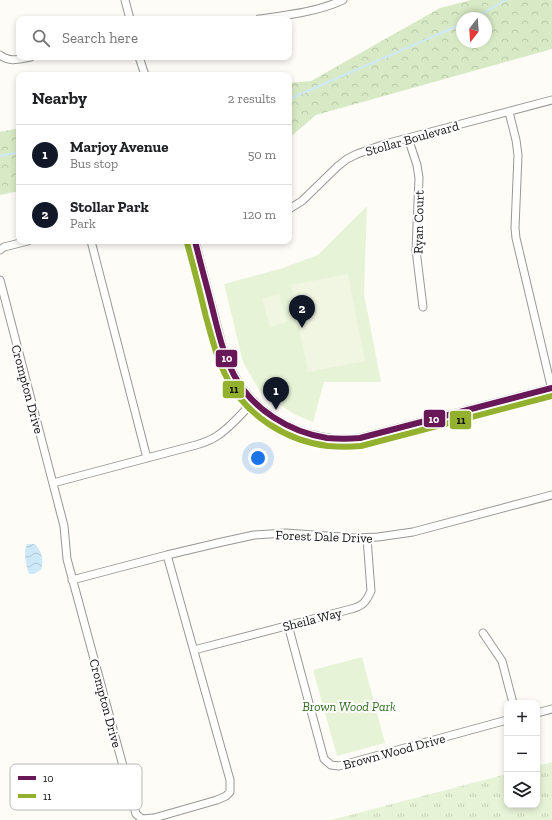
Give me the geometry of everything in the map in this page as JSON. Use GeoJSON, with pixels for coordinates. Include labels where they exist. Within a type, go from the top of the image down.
{"type":"FeatureCollection","features":[{"type":"Feature","properties":{"kind":"street"},"geometry":{"type":"LineString","coordinates":[[125,0],[129,16]]}},
{"type":"Feature","properties":{"kind":"street"},"geometry":{"type":"LineString","coordinates":[[282,16],[297,14],[332,5],[343,0]]}},
{"type":"Feature","properties":{"kind":"street"},"geometry":{"type":"LineString","coordinates":[[0,55],[5,59],[16,59]]}},
{"type":"Feature","properties":{"kind":"street"},"geometry":{"type":"LineString","coordinates":[[140,60],[144,72]]}},
{"type":"Feature","properties":{"kind":"street","name":"Stollar Boulevard"},"geometry":{"type":"LineString","coordinates":[[292,207],[302,201],[347,159],[371,148],[552,100]]}},
{"type":"Feature","properties":{"kind":"street"},"geometry":{"type":"LineString","coordinates":[[196,244],[225,355],[234,375],[240,385],[263,410],[280,422],[300,432],[324,438],[347,440],[360,438],[552,389],[516,238],[515,228],[518,155],[509,112]]}},
{"type":"Feature","properties":{"kind":"street","name":"Ryan Court"},"geometry":{"type":"LineString","coordinates":[[408,138],[417,165],[416,250],[423,307]]}},
{"type":"Feature","properties":{"kind":"street"},"geometry":{"type":"LineString","coordinates":[[0,250],[4,247],[16,244]]}},
{"type":"Feature","properties":{"kind":"street"},"geometry":{"type":"LineString","coordinates":[[92,244],[146,458]]}},
{"type":"Feature","properties":{"kind":"street","name":"Crompton Drive"},"geometry":{"type":"LineString","coordinates":[[0,280],[64,526],[67,559],[72,580],[122,764]]}},
{"type":"Feature","properties":{"kind":"street"},"geometry":{"type":"LineString","coordinates":[[53,483],[196,445],[216,437],[254,401]]}},
{"type":"Feature","properties":{"kind":"street","name":"Forest Dale Drive"},"geometry":{"type":"LineString","coordinates":[[72,580],[238,538],[286,533],[367,538],[384,537],[413,532],[552,496]]}},
{"type":"Feature","properties":{"kind":"street","name":"Sheila Way"},"geometry":{"type":"LineString","coordinates":[[194,650],[352,609],[363,604],[371,591],[367,538]]}},
{"type":"Feature","properties":{"kind":"street","name":"Crompton Drive"},"geometry":{"type":"LineString","coordinates":[[135,810],[136,814],[142,818],[154,818],[217,800],[226,796],[230,792],[230,780],[167,555]]}},
{"type":"Feature","properties":{"kind":"street","name":"Brown Wood Drive"},"geometry":{"type":"LineString","coordinates":[[288,626],[324,759],[331,765],[339,766],[504,721]]}},
{"type":"Feature","properties":{"kind":"street"},"geometry":{"type":"LineString","coordinates":[[483,633],[502,662],[512,700]]}},
{"type":"Feature","properties":{"kind":"street"},"geometry":{"type":"LineString","coordinates":[[540,712],[552,709]]}},
{"type":"Feature","properties":{"kind":"green space"},"geometry":{"type":"Polygon","coordinates":[[[471,0],[552,0],[552,49],[316,115],[292,135],[292,83],[311,81],[440,8],[471,0]]]}},
{"type":"Feature","properties":{"kind":"green space"},"geometry":{"type":"Polygon","coordinates":[[[16,129],[16,192],[0,195],[0,132],[16,129]]]}},
{"type":"Feature","properties":{"kind":"green space"},"geometry":{"type":"Polygon","coordinates":[[[367,206],[364,294],[381,382],[324,382],[313,422],[296,415],[261,393],[243,362],[224,284],[280,269],[318,255],[367,206]]]}},
{"type":"Feature","properties":{"kind":"green space"},"geometry":{"type":"Polygon","coordinates":[[[348,274],[365,361],[308,372],[291,285],[348,274]]]}},
{"type":"Feature","properties":{"kind":"green space"},"geometry":{"type":"Polygon","coordinates":[[[279,294],[287,322],[270,327],[262,299],[279,294]]]}},
{"type":"Feature","properties":{"kind":"green space","name":"Brown Wood Park"},"geometry":{"type":"Polygon","coordinates":[[[362,657],[385,743],[337,756],[313,670],[362,657]]]}},
{"type":"Feature","properties":{"kind":"green space"},"geometry":{"type":"Polygon","coordinates":[[[552,762],[552,820],[331,820],[504,775],[504,808],[540,808],[540,765],[552,762]]]}},
{"type":"Feature","properties":{"kind":"water"},"geometry":{"type":"Polygon","coordinates":[[[27,544],[35,544],[42,556],[41,570],[33,574],[29,574],[26,563],[25,551],[27,544]]]}},
{"type":"Feature","properties":{"kind":"waterway"},"geometry":{"type":"LineString","coordinates":[[485,12],[506,0]]}},
{"type":"Feature","properties":{"kind":"waterway"},"geometry":{"type":"LineString","coordinates":[[292,98],[456,27]]}},
{"type":"Feature","properties":{"kind":"waterway"},"geometry":{"type":"LineString","coordinates":[[0,156],[16,153]]}},
{"type":"Feature","properties":{"kind":"transit line","name":"11"},"geometry":{"type":"LineString","coordinates":[[187,244],[213,341],[228,380],[236,393],[257,415],[270,425],[298,439],[328,446],[361,446],[552,396]]}},
{"type":"Feature","properties":{"kind":"transit line","name":"10"},"geometry":{"type":"LineString","coordinates":[[196,244],[220,338],[227,360],[234,375],[242,387],[261,408],[273,417],[299,430],[327,438],[360,438],[552,388]]}},
{"type":"Feature","properties":{"kind":"place","name":"Stollar Park"},"geometry":{"type":"Point","coordinates":[302,328]}},
{"type":"Feature","properties":{"kind":"place","name":"Marjoy Avenue"},"geometry":{"type":"Point","coordinates":[276,410]}}]}
